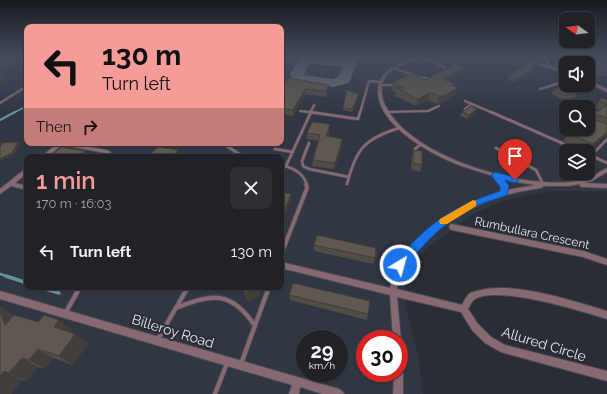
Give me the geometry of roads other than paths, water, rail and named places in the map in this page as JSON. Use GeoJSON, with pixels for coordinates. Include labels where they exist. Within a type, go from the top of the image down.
{"type":"FeatureCollection","features":[{"type":"Feature","properties":{"kind":"street"},"geometry":{"type":"LineString","coordinates":[[385,75],[380,84],[380,98],[386,112],[399,128],[421,144],[456,162],[495,175],[543,184],[607,186]]}},
{"type":"Feature","properties":{"kind":"street"},"geometry":{"type":"LineString","coordinates":[[595,84],[607,90]]}},
{"type":"Feature","properties":{"kind":"street"},"geometry":{"type":"LineString","coordinates":[[47,154],[57,146]]}},
{"type":"Feature","properties":{"kind":"street"},"geometry":{"type":"LineString","coordinates":[[76,146],[107,152],[109,154]]}},
{"type":"Feature","properties":{"kind":"street"},"geometry":{"type":"LineString","coordinates":[[396,330],[393,290],[400,265],[416,245],[447,218],[474,203],[504,193],[535,187],[563,185],[595,179],[607,170]]}},
{"type":"Feature","properties":{"kind":"street"},"geometry":{"type":"LineString","coordinates":[[0,192],[24,172]]}},
{"type":"Feature","properties":{"kind":"street"},"geometry":{"type":"LineString","coordinates":[[495,175],[505,186],[504,193]]}},
{"type":"Feature","properties":{"kind":"street"},"geometry":{"type":"LineString","coordinates":[[10,184],[24,187]]}},
{"type":"Feature","properties":{"kind":"street","name":"Rumbullara Crescent"},"geometry":{"type":"LineString","coordinates":[[452,227],[583,254],[607,262]]}},
{"type":"Feature","properties":{"kind":"street"},"geometry":{"type":"LineString","coordinates":[[284,266],[393,290],[464,309],[471,297],[483,292],[502,292],[533,296],[607,315]]}},
{"type":"Feature","properties":{"kind":"street","name":"Billeroy Road"},"geometry":{"type":"LineString","coordinates":[[0,295],[296,382]]}},
{"type":"Feature","properties":{"kind":"street","name":"Allured Circle"},"geometry":{"type":"LineString","coordinates":[[464,309],[475,327],[488,340],[504,348],[607,376]]}},
{"type":"Feature","properties":{"kind":"street"},"geometry":{"type":"LineString","coordinates":[[294,394],[297,382]]}},
{"type":"Feature","properties":{"kind":"street","name":"Billeroy Road"},"geometry":{"type":"LineString","coordinates":[[297,382],[339,394]]}},
{"type":"Feature","properties":{"kind":"street"},"geometry":{"type":"LineString","coordinates":[[398,394],[399,382]]}},
{"type":"Feature","properties":{"kind":"lane"},"geometry":{"type":"LineString","coordinates":[[408,79],[415,76],[433,79]]}},
{"type":"Feature","properties":{"kind":"lane"},"geometry":{"type":"LineString","coordinates":[[300,111],[358,119],[368,81],[380,84],[396,85]]}},
{"type":"Feature","properties":{"kind":"lane"},"geometry":{"type":"LineString","coordinates":[[540,89],[559,83]]}},
{"type":"Feature","properties":{"kind":"lane"},"geometry":{"type":"LineString","coordinates":[[0,103],[24,88]]}},
{"type":"Feature","properties":{"kind":"lane"},"geometry":{"type":"LineString","coordinates":[[465,101],[564,144]]}},
{"type":"Feature","properties":{"kind":"lane"},"geometry":{"type":"LineString","coordinates":[[465,109],[472,104]]}},
{"type":"Feature","properties":{"kind":"lane"},"geometry":{"type":"LineString","coordinates":[[284,247],[307,188],[306,181],[298,171],[286,166],[314,105]]}},
{"type":"Feature","properties":{"kind":"lane"},"geometry":{"type":"LineString","coordinates":[[386,112],[428,111],[439,106]]}},
{"type":"Feature","properties":{"kind":"lane"},"geometry":{"type":"LineString","coordinates":[[347,184],[353,159],[363,145],[380,134],[399,128]]}},
{"type":"Feature","properties":{"kind":"lane"},"geometry":{"type":"LineString","coordinates":[[595,151],[607,140]]}},
{"type":"Feature","properties":{"kind":"lane"},"geometry":{"type":"LineString","coordinates":[[304,167],[302,161],[309,143]]}},
{"type":"Feature","properties":{"kind":"lane"},"geometry":{"type":"LineString","coordinates":[[415,155],[415,149],[421,144]]}},
{"type":"Feature","properties":{"kind":"lane"},"geometry":{"type":"LineString","coordinates":[[227,146],[239,154]]}},
{"type":"Feature","properties":{"kind":"lane"},"geometry":{"type":"LineString","coordinates":[[496,148],[536,170],[543,184]]}},
{"type":"Feature","properties":{"kind":"lane"},"geometry":{"type":"LineString","coordinates":[[275,149],[293,152]]}},
{"type":"Feature","properties":{"kind":"lane"},"geometry":{"type":"LineString","coordinates":[[595,157],[607,163]]}},
{"type":"Feature","properties":{"kind":"lane"},"geometry":{"type":"LineString","coordinates":[[304,167],[349,176]]}},
{"type":"Feature","properties":{"kind":"lane"},"geometry":{"type":"LineString","coordinates":[[298,171],[304,167]]}},
{"type":"Feature","properties":{"kind":"lane"},"geometry":{"type":"LineString","coordinates":[[65,314],[78,290]]}},
{"type":"Feature","properties":{"kind":"lane"},"geometry":{"type":"LineString","coordinates":[[156,341],[186,290]]}},
{"type":"Feature","properties":{"kind":"lane"},"geometry":{"type":"LineString","coordinates":[[240,366],[268,290]]}},
{"type":"Feature","properties":{"kind":"lane"},"geometry":{"type":"LineString","coordinates":[[176,308],[199,299],[222,297],[230,300],[243,309],[255,326]]}},
{"type":"Feature","properties":{"kind":"lane"},"geometry":{"type":"LineString","coordinates":[[215,394],[228,362]]}},
{"type":"Feature","properties":{"kind":"waterway"},"geometry":{"type":"LineString","coordinates":[[15,112],[24,108]]}},
{"type":"Feature","properties":{"kind":"waterway"},"geometry":{"type":"LineString","coordinates":[[0,120],[15,112]]}},
{"type":"Feature","properties":{"kind":"waterway"},"geometry":{"type":"LineString","coordinates":[[0,274],[24,282]]}},
{"type":"Feature","properties":{"kind":"waterway"},"geometry":{"type":"LineString","coordinates":[[49,290],[59,293]]}}]}
